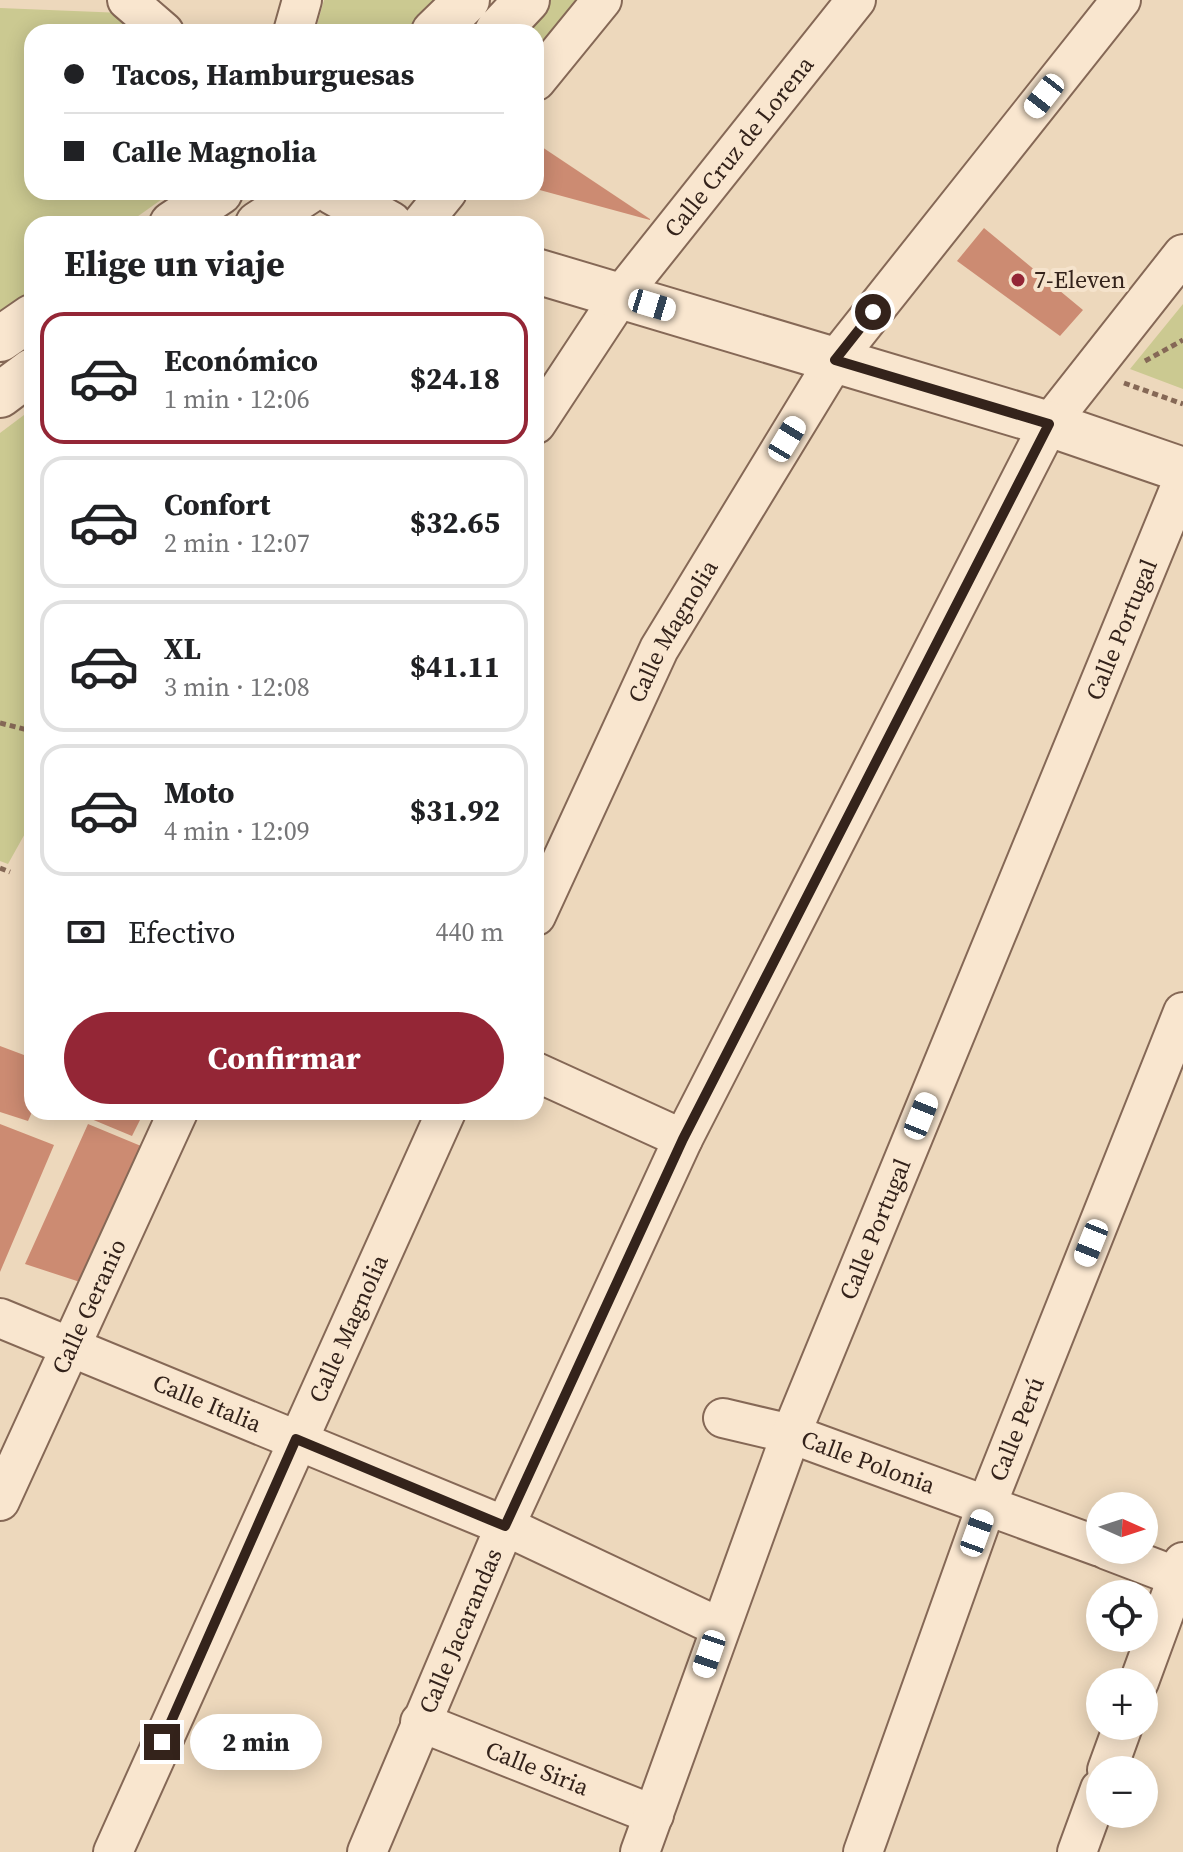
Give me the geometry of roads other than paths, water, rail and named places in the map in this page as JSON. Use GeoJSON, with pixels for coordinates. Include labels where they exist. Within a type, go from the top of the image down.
{"type":"FeatureCollection","features":[{"type":"Feature","properties":{"kind":"street"},"geometry":{"type":"LineString","coordinates":[[127,0],[155,24]]}},
{"type":"Feature","properties":{"kind":"street"},"geometry":{"type":"LineString","coordinates":[[295,24],[302,0]]}},
{"type":"Feature","properties":{"kind":"street"},"geometry":{"type":"LineString","coordinates":[[442,24],[467,0]]}},
{"type":"Feature","properties":{"kind":"street"},"geometry":{"type":"LineString","coordinates":[[504,24],[527,0]]}},
{"type":"Feature","properties":{"kind":"street"},"geometry":{"type":"LineString","coordinates":[[544,71],[602,0]]}},
{"type":"Feature","properties":{"kind":"street","name":"Calle Cruz de Lorena"},"geometry":{"type":"LineString","coordinates":[[621,295],[856,0]]}},
{"type":"Feature","properties":{"kind":"street","name":"Calle Magnolia"},"geometry":{"type":"LineString","coordinates":[[544,899],[659,649],[835,360],[1121,0]]}},
{"type":"Feature","properties":{"kind":"street"},"geometry":{"type":"LineString","coordinates":[[184,216],[208,200]]}},
{"type":"Feature","properties":{"kind":"street"},"geometry":{"type":"LineString","coordinates":[[270,216],[295,200]]}},
{"type":"Feature","properties":{"kind":"street"},"geometry":{"type":"LineString","coordinates":[[347,200],[376,216]]}},
{"type":"Feature","properties":{"kind":"street"},"geometry":{"type":"LineString","coordinates":[[428,216],[440,200]]}},
{"type":"Feature","properties":{"kind":"street","name":"Calle Jacarandas"},"geometry":{"type":"LineString","coordinates":[[367,1852],[505,1526],[683,1139],[1049,424],[1183,254]]}},
{"type":"Feature","properties":{"kind":"street"},"geometry":{"type":"LineString","coordinates":[[544,273],[1049,424],[1183,470]]}},
{"type":"Feature","properties":{"kind":"street"},"geometry":{"type":"LineString","coordinates":[[544,412],[621,295]]}},
{"type":"Feature","properties":{"kind":"street"},"geometry":{"type":"LineString","coordinates":[[0,339],[24,322]]}},
{"type":"Feature","properties":{"kind":"street"},"geometry":{"type":"LineString","coordinates":[[0,395],[24,377]]}},
{"type":"Feature","properties":{"kind":"street","name":"Calle Portugal"},"geometry":{"type":"LineString","coordinates":[[640,1852],[791,1434],[1183,480]]}},
{"type":"Feature","properties":{"kind":"street","name":"Calle Perú"},"geometry":{"type":"LineString","coordinates":[[863,1852],[987,1504],[1183,1012]]}},
{"type":"Feature","properties":{"kind":"street"},"geometry":{"type":"LineString","coordinates":[[544,1076],[683,1139]]}},
{"type":"Feature","properties":{"kind":"street","name":"Calle Geranio"},"geometry":{"type":"LineString","coordinates":[[0,1501],[174,1120]]}},
{"type":"Feature","properties":{"kind":"street","name":"Calle Magnolia"},"geometry":{"type":"LineString","coordinates":[[113,1852],[296,1439],[442,1120]]}},
{"type":"Feature","properties":{"kind":"street","name":"Calle Italia"},"geometry":{"type":"LineString","coordinates":[[0,1318],[505,1526],[719,1627]]}},
{"type":"Feature","properties":{"kind":"street","name":"Calle Polonia"},"geometry":{"type":"LineString","coordinates":[[723,1418],[791,1434],[1086,1542]]}},
{"type":"Feature","properties":{"kind":"street"},"geometry":{"type":"LineString","coordinates":[[1144,1668],[1181,1573],[1152,1564]]}},
{"type":"Feature","properties":{"kind":"street","name":"Calle Siria"},"geometry":{"type":"LineString","coordinates":[[420,1722],[654,1815]]}},
{"type":"Feature","properties":{"kind":"street"},"geometry":{"type":"LineString","coordinates":[[1077,1852],[1086,1827]]}},
{"type":"Feature","properties":{"kind":"place","name":"7-Eleven"},"geometry":{"type":"Point","coordinates":[1018,280]}}]}
